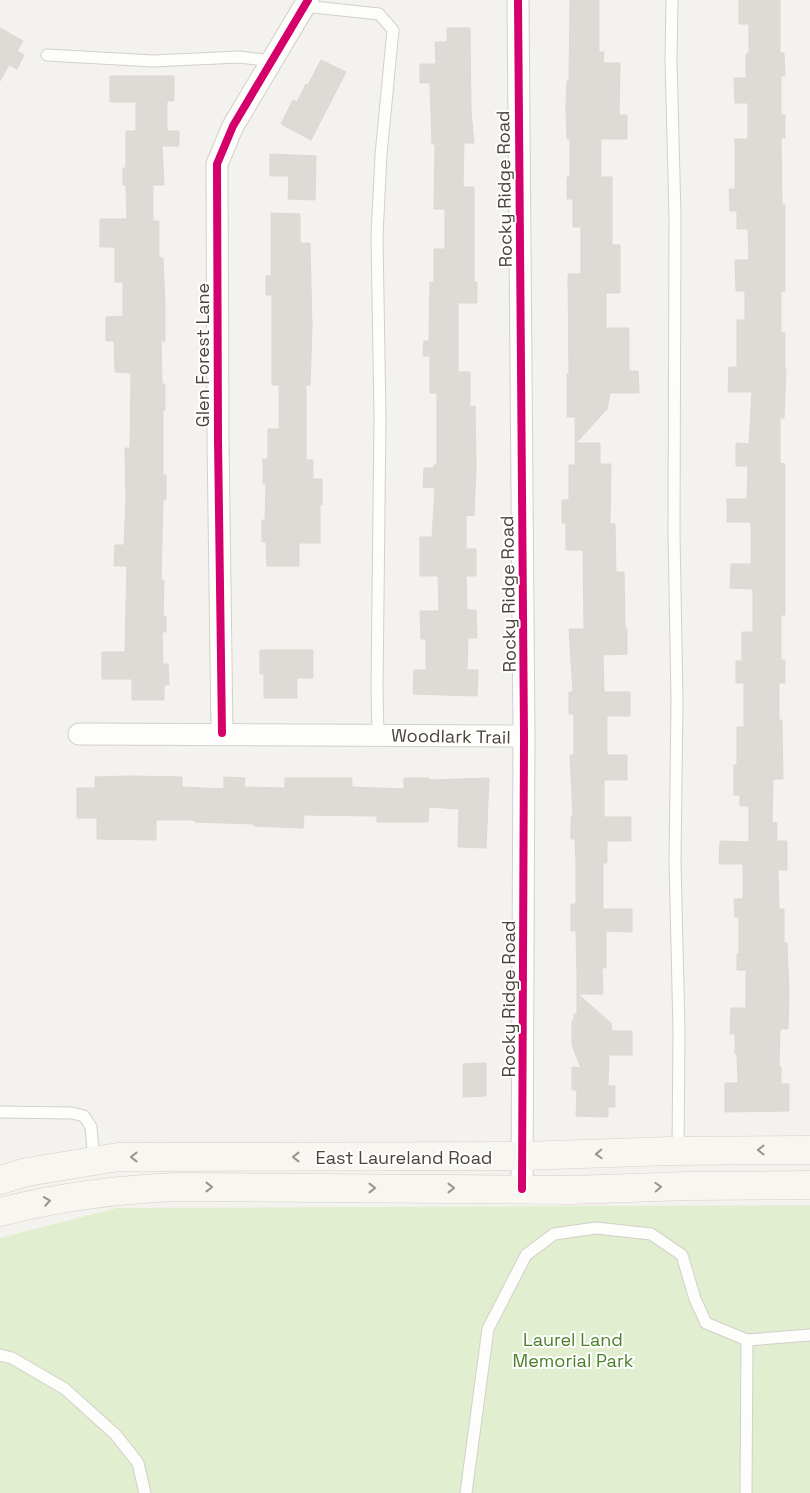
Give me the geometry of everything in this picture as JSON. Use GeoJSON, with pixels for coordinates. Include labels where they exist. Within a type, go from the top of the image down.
{"type":"FeatureCollection","features":[{"type":"Feature","properties":{"kind":"main road","name":"East Laureland Road"},"geometry":{"type":"LineString","coordinates":[[0,1180],[28,1172],[118,1157],[522,1156],[678,1151],[810,1150]]}},
{"type":"Feature","properties":{"kind":"main road"},"geometry":{"type":"LineString","coordinates":[[0,1171],[28,1172]]}},
{"type":"Feature","properties":{"kind":"main road","name":"East Laureland Road"},"geometry":{"type":"LineString","coordinates":[[0,1212],[37,1202],[135,1189],[180,1187],[618,1189],[688,1186],[810,1185]]}},
{"type":"Feature","properties":{"kind":"street","name":"Rocky Ridge Road"},"geometry":{"type":"LineString","coordinates":[[518,0],[524,736],[522,1189]]}},
{"type":"Feature","properties":{"kind":"street","name":"Glen Forest Lane"},"geometry":{"type":"LineString","coordinates":[[222,733],[217,164],[233,126],[306,3]]}},
{"type":"Feature","properties":{"kind":"street","name":"Woodlark Trail"},"geometry":{"type":"LineString","coordinates":[[79,734],[222,733],[524,736]]}},
{"type":"Feature","properties":{"kind":"lane"},"geometry":{"type":"LineString","coordinates":[[672,0],[671,59],[675,217],[674,552],[677,701],[675,860],[679,1030],[678,1151]]}},
{"type":"Feature","properties":{"kind":"lane"},"geometry":{"type":"LineString","coordinates":[[306,3],[379,14],[393,30],[381,155],[378,236],[380,408],[378,735]]}},
{"type":"Feature","properties":{"kind":"lane"},"geometry":{"type":"LineString","coordinates":[[47,55],[153,60],[239,57],[272,61]]}},
{"type":"Feature","properties":{"kind":"lane"},"geometry":{"type":"LineString","coordinates":[[0,1112],[72,1113],[84,1116],[91,1127],[94,1161]]}},
{"type":"Feature","properties":{"kind":"lane"},"geometry":{"type":"LineString","coordinates":[[466,1493],[488,1329],[526,1255],[554,1234],[596,1228],[651,1234],[682,1255],[695,1299],[706,1323],[748,1340],[810,1335]]}},
{"type":"Feature","properties":{"kind":"lane"},"geometry":{"type":"LineString","coordinates":[[746,1493],[748,1340]]}},
{"type":"Feature","properties":{"kind":"lane"},"geometry":{"type":"LineString","coordinates":[[0,1355],[12,1358],[66,1388],[116,1435],[138,1463],[144,1493]]}},
{"type":"Feature","properties":{"kind":"green space","name":"Laurel Land Memorial Park"},"geometry":{"type":"Polygon","coordinates":[[[810,1205],[810,1493],[0,1493],[0,1238],[117,1208],[810,1205]]]}},
{"type":"Feature","properties":{"kind":"building"},"geometry":{"type":"Polygon","coordinates":[[[570,0],[599,0],[599,52],[604,52],[603,63],[620,63],[619,115],[627,115],[627,139],[601,139],[601,177],[612,177],[612,245],[620,245],[620,293],[606,293],[606,328],[629,328],[629,371],[638,371],[639,393],[610,393],[607,409],[576,443],[600,443],[600,464],[611,464],[610,524],[615,524],[616,572],[624,572],[625,628],[627,628],[627,654],[603,655],[604,692],[630,692],[630,716],[607,716],[607,755],[627,755],[627,780],[604,780],[604,817],[631,817],[631,841],[607,841],[607,863],[603,863],[603,909],[632,909],[632,932],[606,931],[606,968],[602,968],[603,994],[578,994],[611,1023],[612,1031],[632,1031],[632,1055],[609,1055],[608,1086],[615,1086],[615,1107],[608,1107],[608,1117],[576,1116],[577,1090],[572,1090],[572,1067],[581,1068],[572,1045],[572,1021],[574,1021],[574,1014],[577,1014],[577,976],[576,931],[571,931],[571,904],[576,904],[576,863],[575,839],[571,839],[571,817],[573,817],[570,755],[574,755],[574,714],[569,714],[569,692],[573,692],[569,629],[584,629],[583,550],[566,550],[566,523],[562,523],[562,500],[569,500],[569,465],[575,465],[575,417],[567,417],[567,374],[569,374],[568,274],[581,274],[581,227],[573,227],[573,199],[567,199],[567,177],[570,177],[570,139],[567,139],[566,106],[567,81],[569,81],[570,0]]]}},
{"type":"Feature","properties":{"kind":"building"},"geometry":{"type":"Polygon","coordinates":[[[739,0],[780,0],[780,53],[784,53],[785,76],[781,76],[781,115],[785,115],[785,138],[781,138],[782,205],[785,205],[785,291],[781,291],[781,333],[785,333],[786,369],[784,418],[780,418],[780,463],[785,464],[785,615],[781,615],[781,660],[785,660],[785,683],[779,683],[779,720],[782,720],[783,779],[773,779],[772,822],[777,823],[777,841],[787,841],[787,870],[778,870],[779,909],[784,909],[784,943],[787,943],[789,994],[788,1029],[780,1029],[779,1067],[781,1067],[781,1084],[789,1084],[789,1111],[725,1112],[725,1083],[738,1083],[735,1034],[730,1034],[731,1008],[746,1008],[746,970],[737,970],[739,917],[735,917],[734,899],[743,899],[743,864],[719,864],[720,841],[749,842],[749,806],[740,806],[740,795],[734,795],[734,765],[737,765],[737,727],[744,727],[744,683],[736,683],[736,661],[742,661],[742,632],[753,632],[753,589],[730,588],[731,564],[751,564],[751,522],[727,522],[727,499],[747,499],[748,466],[736,466],[736,443],[749,444],[752,392],[728,392],[729,367],[737,367],[737,320],[745,320],[745,291],[736,291],[735,260],[749,260],[748,229],[737,229],[737,211],[730,211],[729,189],[735,189],[735,139],[748,139],[748,103],[735,103],[734,78],[746,78],[746,54],[749,53],[749,24],[739,24],[739,0]]]}},
{"type":"Feature","properties":{"kind":"building"},"geometry":{"type":"Polygon","coordinates":[[[0,28],[23,41],[17,51],[24,55],[17,69],[9,65],[0,81],[0,28]]]}},
{"type":"Feature","properties":{"kind":"building"},"geometry":{"type":"Polygon","coordinates":[[[447,28],[470,28],[471,111],[474,143],[464,143],[463,187],[474,187],[474,282],[477,282],[477,303],[458,303],[458,372],[470,372],[470,407],[475,406],[476,467],[474,516],[466,515],[466,549],[476,549],[476,576],[466,576],[467,610],[476,610],[477,638],[468,638],[467,670],[478,670],[477,696],[413,694],[414,670],[426,670],[426,639],[421,639],[420,611],[439,611],[438,576],[420,576],[420,537],[432,537],[435,488],[423,487],[424,468],[434,468],[434,465],[437,465],[437,393],[430,393],[430,356],[423,356],[424,341],[429,341],[430,282],[434,282],[434,249],[445,249],[445,209],[434,209],[435,144],[432,144],[430,83],[420,83],[420,64],[436,64],[435,42],[447,42],[447,28]]]}},
{"type":"Feature","properties":{"kind":"building"},"geometry":{"type":"Polygon","coordinates":[[[321,60],[346,72],[311,140],[281,124],[293,100],[297,102],[321,60]]]}},
{"type":"Feature","properties":{"kind":"building"},"geometry":{"type":"Polygon","coordinates":[[[110,76],[174,76],[174,101],[167,101],[167,131],[179,131],[179,146],[162,146],[164,185],[153,185],[153,221],[159,221],[159,258],[163,258],[165,306],[165,341],[161,341],[162,384],[165,384],[163,475],[166,475],[166,500],[163,500],[161,580],[164,580],[163,616],[166,616],[166,632],[162,632],[163,664],[168,664],[169,685],[164,685],[164,700],[132,700],[132,679],[102,679],[102,652],[125,652],[127,566],[114,566],[115,545],[124,545],[126,500],[125,448],[130,448],[131,373],[115,372],[114,341],[106,341],[106,317],[123,316],[123,282],[115,282],[115,247],[100,247],[100,219],[127,219],[126,185],[123,185],[123,168],[126,168],[126,131],[136,131],[136,102],[110,102],[110,76]]]}},
{"type":"Feature","properties":{"kind":"building"},"geometry":{"type":"Polygon","coordinates":[[[270,154],[316,156],[315,200],[288,199],[289,176],[270,176],[270,154]]]}},
{"type":"Feature","properties":{"kind":"building"},"geometry":{"type":"Polygon","coordinates":[[[271,213],[300,214],[300,243],[310,243],[312,327],[310,385],[306,385],[306,460],[313,460],[313,479],[322,479],[322,505],[320,505],[320,543],[299,543],[299,566],[267,566],[266,542],[262,542],[262,520],[265,520],[266,484],[263,484],[263,459],[268,459],[268,429],[279,429],[279,385],[272,385],[272,295],[266,295],[266,276],[271,276],[271,213]]]}},
{"type":"Feature","properties":{"kind":"building"},"geometry":{"type":"Polygon","coordinates":[[[260,650],[313,650],[313,678],[297,678],[297,698],[264,698],[264,674],[260,674],[260,650]]]}},
{"type":"Feature","properties":{"kind":"building"},"geometry":{"type":"Polygon","coordinates":[[[95,777],[182,777],[182,787],[224,789],[224,777],[245,778],[244,787],[285,788],[285,778],[352,778],[352,787],[404,789],[404,778],[429,778],[429,780],[489,778],[486,848],[458,847],[459,809],[429,807],[428,822],[377,822],[377,816],[304,815],[303,828],[195,822],[195,820],[156,820],[156,840],[97,839],[97,818],[77,818],[77,788],[95,788],[95,777]]]}},
{"type":"Feature","properties":{"kind":"building"},"geometry":{"type":"Polygon","coordinates":[[[486,1063],[486,1096],[463,1097],[463,1064],[486,1063]]]}},
{"type":"Feature","properties":{"kind":"cycle path"},"geometry":{"type":"LineString","coordinates":[[222,733],[217,164],[233,126],[308,0]]}},
{"type":"Feature","properties":{"kind":"cycle path"},"geometry":{"type":"LineString","coordinates":[[518,0],[524,736],[522,1189]]}}]}
